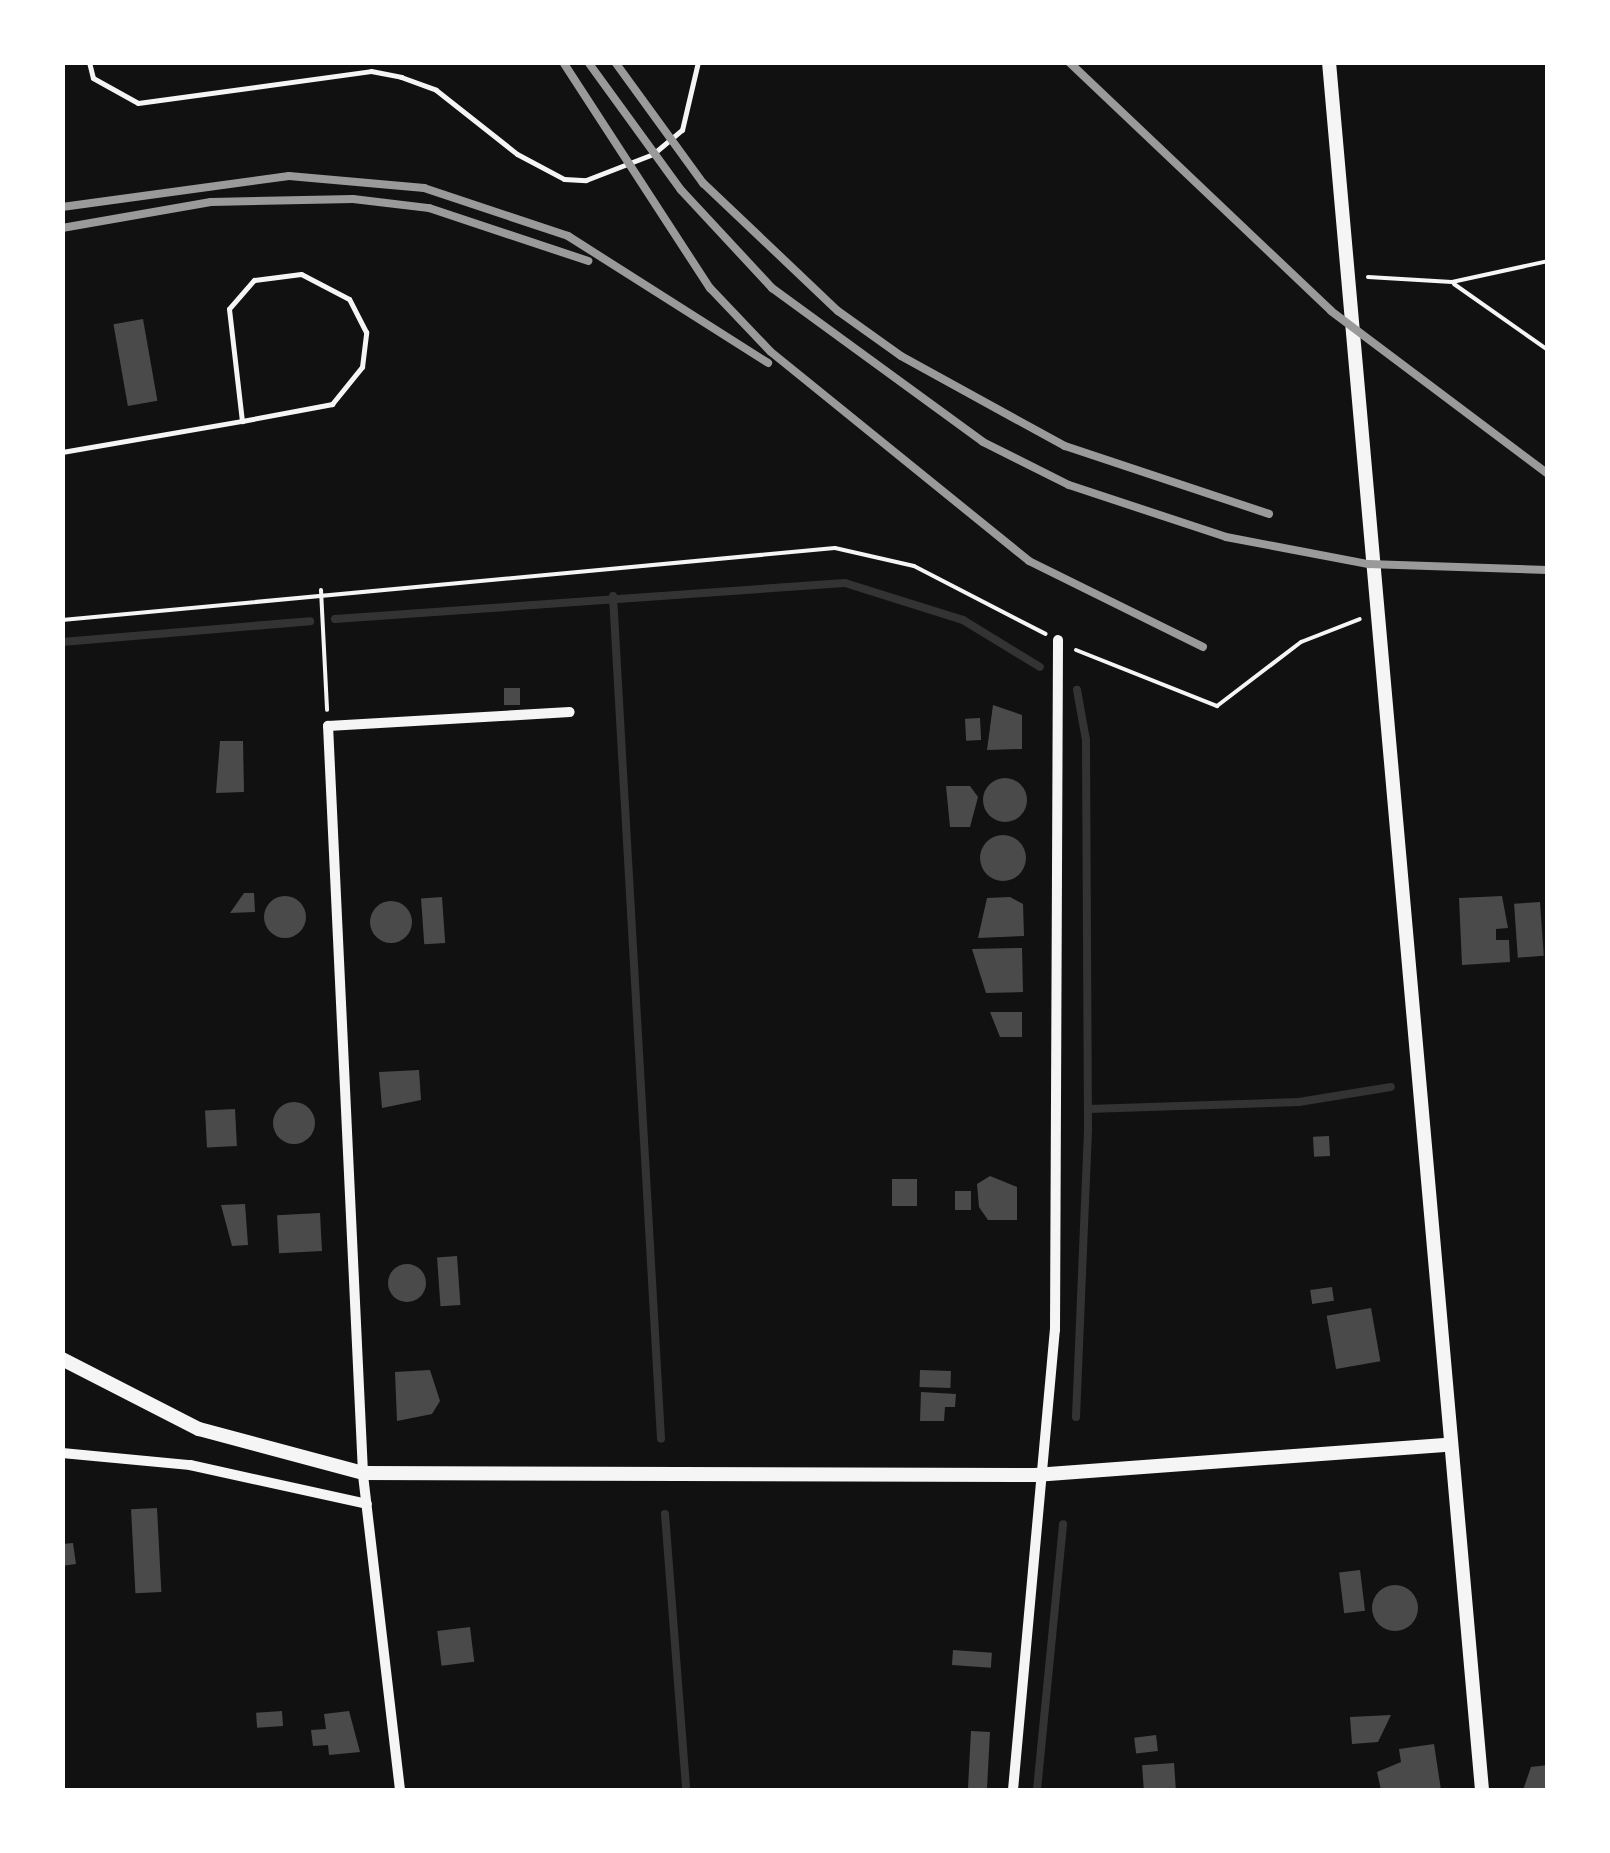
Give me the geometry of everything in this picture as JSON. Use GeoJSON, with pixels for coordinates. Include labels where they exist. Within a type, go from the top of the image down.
{"type":"FeatureCollection","features":[{"type":"Feature","properties":{"kind":"street"},"geometry":{"type":"LineString","coordinates":[[1330,62],[1373,614],[1482,1790]]}},
{"type":"Feature","properties":{"kind":"street"},"geometry":{"type":"LineString","coordinates":[[1013,1790],[1035,1475],[1055,1330],[1058,640]]}},
{"type":"Feature","properties":{"kind":"street"},"geometry":{"type":"LineString","coordinates":[[400,1790],[364,1474],[328,726],[570,712]]}},
{"type":"Feature","properties":{"kind":"street"},"geometry":{"type":"LineString","coordinates":[[62,1359],[199,1428],[364,1474],[1035,1475],[1448,1445]]}},
{"type":"Feature","properties":{"kind":"street"},"geometry":{"type":"LineString","coordinates":[[62,1453],[190,1465],[367,1504]]}},
{"type":"Feature","properties":{"kind":"lane"},"geometry":{"type":"LineString","coordinates":[[89,62],[92,78],[138,103],[371,71],[401,77],[436,90],[518,154],[564,179],[586,180],[653,154],[682,130],[698,62]]}},
{"type":"Feature","properties":{"kind":"lane"},"geometry":{"type":"LineString","coordinates":[[62,452],[242,421],[332,404],[362,367],[366,332],[349,299],[301,274],[254,280],[229,309],[242,421]]}},
{"type":"Feature","properties":{"kind":"path"},"geometry":{"type":"LineString","coordinates":[[1344,275],[1452,282],[1548,261]]}},
{"type":"Feature","properties":{"kind":"path"},"geometry":{"type":"LineString","coordinates":[[1452,282],[1548,350]]}},
{"type":"Feature","properties":{"kind":"path"},"geometry":{"type":"LineString","coordinates":[[62,620],[321,590],[835,548],[914,566],[1058,640],[1218,706],[1301,642],[1373,614]]}},
{"type":"Feature","properties":{"kind":"path"},"geometry":{"type":"LineString","coordinates":[[321,590],[328,726]]}},
{"type":"Feature","properties":{"kind":"building"},"geometry":{"type":"Polygon","coordinates":[[[143,319],[157,401],[128,406],[113,324],[143,319]]]}},
{"type":"Feature","properties":{"kind":"building"},"geometry":{"type":"Polygon","coordinates":[[[504,688],[520,688],[520,705],[504,705],[504,688]]]}},
{"type":"Feature","properties":{"kind":"building"},"geometry":{"type":"Polygon","coordinates":[[[993,705],[1022,715],[1022,749],[987,750],[993,705]]]}},
{"type":"Feature","properties":{"kind":"building"},"geometry":{"type":"Polygon","coordinates":[[[980,718],[981,740],[966,741],[965,719],[980,718]]]}},
{"type":"Feature","properties":{"kind":"building"},"geometry":{"type":"Polygon","coordinates":[[[220,741],[243,741],[244,792],[216,793],[220,741]]]}},
{"type":"Feature","properties":{"kind":"building"},"geometry":{"type":"Polygon","coordinates":[[[1005,778],[1021,784],[1027,800],[1021,816],[1005,822],[989,816],[983,800],[989,784],[1005,778]]]}},
{"type":"Feature","properties":{"kind":"building"},"geometry":{"type":"Polygon","coordinates":[[[946,786],[970,786],[978,797],[970,827],[950,827],[946,786]]]}},
{"type":"Feature","properties":{"kind":"building"},"geometry":{"type":"Polygon","coordinates":[[[1003,835],[1019,842],[1026,858],[1019,874],[1003,881],[987,874],[980,858],[987,842],[1003,835]]]}},
{"type":"Feature","properties":{"kind":"building"},"geometry":{"type":"Polygon","coordinates":[[[244,893],[254,893],[255,912],[230,913],[244,893]]]}},
{"type":"Feature","properties":{"kind":"building"},"geometry":{"type":"Polygon","coordinates":[[[285,896],[299,903],[306,917],[299,931],[285,938],[271,931],[264,917],[271,903],[285,896]]]}},
{"type":"Feature","properties":{"kind":"building"},"geometry":{"type":"Polygon","coordinates":[[[1502,896],[1508,928],[1496,929],[1496,940],[1509,940],[1510,962],[1462,965],[1459,898],[1502,896]]]}},
{"type":"Feature","properties":{"kind":"building"},"geometry":{"type":"Polygon","coordinates":[[[442,897],[445,943],[424,944],[421,898],[442,897]]]}},
{"type":"Feature","properties":{"kind":"building"},"geometry":{"type":"Polygon","coordinates":[[[1010,897],[1023,904],[1024,936],[978,938],[987,898],[1010,897]]]}},
{"type":"Feature","properties":{"kind":"building"},"geometry":{"type":"Polygon","coordinates":[[[391,901],[406,907],[412,922],[406,937],[391,943],[376,937],[370,922],[376,907],[391,901]]]}},
{"type":"Feature","properties":{"kind":"building"},"geometry":{"type":"Polygon","coordinates":[[[1540,902],[1544,956],[1518,958],[1514,904],[1540,902]]]}},
{"type":"Feature","properties":{"kind":"building"},"geometry":{"type":"Polygon","coordinates":[[[1022,948],[1023,992],[986,993],[972,949],[1022,948]]]}},
{"type":"Feature","properties":{"kind":"building"},"geometry":{"type":"Polygon","coordinates":[[[990,1012],[1022,1012],[1022,1037],[1000,1037],[990,1012]]]}},
{"type":"Feature","properties":{"kind":"building"},"geometry":{"type":"Polygon","coordinates":[[[419,1070],[421,1100],[382,1108],[379,1072],[419,1070]]]}},
{"type":"Feature","properties":{"kind":"building"},"geometry":{"type":"Polygon","coordinates":[[[294,1102],[309,1108],[315,1123],[309,1138],[294,1144],[279,1138],[273,1123],[279,1108],[294,1102]]]}},
{"type":"Feature","properties":{"kind":"building"},"geometry":{"type":"Polygon","coordinates":[[[235,1109],[237,1146],[207,1148],[205,1111],[235,1109]]]}},
{"type":"Feature","properties":{"kind":"building"},"geometry":{"type":"Polygon","coordinates":[[[1329,1136],[1330,1156],[1314,1157],[1313,1137],[1329,1136]]]}},
{"type":"Feature","properties":{"kind":"building"},"geometry":{"type":"Polygon","coordinates":[[[990,1176],[1017,1187],[1017,1220],[988,1220],[979,1207],[977,1184],[990,1176]]]}},
{"type":"Feature","properties":{"kind":"building"},"geometry":{"type":"Polygon","coordinates":[[[892,1179],[917,1179],[917,1206],[892,1206],[892,1179]]]}},
{"type":"Feature","properties":{"kind":"building"},"geometry":{"type":"Polygon","coordinates":[[[955,1191],[971,1191],[971,1210],[955,1210],[955,1191]]]}},
{"type":"Feature","properties":{"kind":"building"},"geometry":{"type":"Polygon","coordinates":[[[245,1204],[248,1245],[232,1246],[221,1205],[245,1204]]]}},
{"type":"Feature","properties":{"kind":"building"},"geometry":{"type":"Polygon","coordinates":[[[320,1213],[322,1251],[279,1253],[277,1215],[320,1213]]]}},
{"type":"Feature","properties":{"kind":"building"},"geometry":{"type":"Polygon","coordinates":[[[457,1256],[460,1305],[440,1306],[437,1257],[457,1256]]]}},
{"type":"Feature","properties":{"kind":"building"},"geometry":{"type":"Polygon","coordinates":[[[407,1264],[421,1269],[426,1283],[421,1297],[407,1302],[393,1297],[388,1283],[393,1269],[407,1264]]]}},
{"type":"Feature","properties":{"kind":"building"},"geometry":{"type":"Polygon","coordinates":[[[1332,1287],[1334,1301],[1312,1304],[1310,1290],[1332,1287]]]}},
{"type":"Feature","properties":{"kind":"building"},"geometry":{"type":"Polygon","coordinates":[[[1371,1308],[1380,1361],[1336,1369],[1327,1316],[1371,1308]]]}},
{"type":"Feature","properties":{"kind":"building"},"geometry":{"type":"Polygon","coordinates":[[[430,1370],[440,1401],[432,1414],[397,1421],[395,1372],[430,1370]]]}},
{"type":"Feature","properties":{"kind":"building"},"geometry":{"type":"Polygon","coordinates":[[[920,1370],[951,1371],[950,1388],[919,1387],[920,1370]]]}},
{"type":"Feature","properties":{"kind":"building"},"geometry":{"type":"Polygon","coordinates":[[[921,1392],[956,1394],[955,1407],[945,1407],[944,1421],[920,1421],[921,1392]]]}},
{"type":"Feature","properties":{"kind":"building"},"geometry":{"type":"Polygon","coordinates":[[[157,1508],[161,1592],[135,1593],[131,1509],[157,1508]]]}},
{"type":"Feature","properties":{"kind":"building"},"geometry":{"type":"Polygon","coordinates":[[[73,1543],[76,1564],[62,1566],[62,1544],[73,1543]]]}},
{"type":"Feature","properties":{"kind":"building"},"geometry":{"type":"Polygon","coordinates":[[[1360,1570],[1365,1611],[1344,1613],[1339,1573],[1360,1570]]]}},
{"type":"Feature","properties":{"kind":"building"},"geometry":{"type":"Polygon","coordinates":[[[1395,1585],[1411,1592],[1418,1608],[1411,1624],[1395,1631],[1379,1624],[1372,1608],[1379,1592],[1395,1585]]]}},
{"type":"Feature","properties":{"kind":"building"},"geometry":{"type":"Polygon","coordinates":[[[470,1627],[474,1662],[442,1666],[437,1631],[470,1627]]]}},
{"type":"Feature","properties":{"kind":"building"},"geometry":{"type":"Polygon","coordinates":[[[953,1650],[992,1653],[991,1668],[952,1665],[953,1650]]]}},
{"type":"Feature","properties":{"kind":"building"},"geometry":{"type":"Polygon","coordinates":[[[282,1711],[283,1726],[257,1728],[256,1713],[282,1711]]]}},
{"type":"Feature","properties":{"kind":"building"},"geometry":{"type":"Polygon","coordinates":[[[349,1711],[360,1752],[329,1755],[328,1745],[313,1746],[311,1730],[326,1729],[324,1714],[349,1711]]]}},
{"type":"Feature","properties":{"kind":"building"},"geometry":{"type":"Polygon","coordinates":[[[1391,1715],[1378,1742],[1352,1744],[1350,1717],[1391,1715]]]}},
{"type":"Feature","properties":{"kind":"building"},"geometry":{"type":"Polygon","coordinates":[[[971,1731],[990,1732],[987,1790],[968,1790],[971,1731]]]}},
{"type":"Feature","properties":{"kind":"building"},"geometry":{"type":"Polygon","coordinates":[[[1156,1735],[1158,1751],[1136,1754],[1134,1738],[1156,1735]]]}},
{"type":"Feature","properties":{"kind":"building"},"geometry":{"type":"Polygon","coordinates":[[[1434,1744],[1441,1790],[1381,1790],[1377,1772],[1401,1762],[1399,1749],[1434,1744]]]}},
{"type":"Feature","properties":{"kind":"building"},"geometry":{"type":"Polygon","coordinates":[[[1174,1763],[1176,1790],[1144,1790],[1142,1765],[1174,1763]]]}},
{"type":"Feature","properties":{"kind":"building"},"geometry":{"type":"Polygon","coordinates":[[[1548,1765],[1548,1790],[1523,1790],[1531,1767],[1548,1765]]]}},
{"type":"Feature","properties":{"kind":"waterway"},"geometry":{"type":"LineString","coordinates":[[335,619],[845,583],[963,620],[1040,667]]}},
{"type":"Feature","properties":{"kind":"waterway"},"geometry":{"type":"LineString","coordinates":[[613,596],[661,1439]]}},
{"type":"Feature","properties":{"kind":"waterway"},"geometry":{"type":"LineString","coordinates":[[62,642],[310,621]]}},
{"type":"Feature","properties":{"kind":"waterway"},"geometry":{"type":"LineString","coordinates":[[1076,1417],[1088,1129],[1086,740],[1077,690]]}},
{"type":"Feature","properties":{"kind":"waterway"},"geometry":{"type":"LineString","coordinates":[[1088,1109],[1299,1102],[1391,1087]]}},
{"type":"Feature","properties":{"kind":"waterway"},"geometry":{"type":"LineString","coordinates":[[665,1514],[686,1790]]}},
{"type":"Feature","properties":{"kind":"waterway"},"geometry":{"type":"LineString","coordinates":[[1037,1790],[1063,1524]]}},
{"type":"Feature","properties":{"kind":"railway"},"geometry":{"type":"LineString","coordinates":[[563,62],[710,288],[771,352],[1029,561],[1203,647]]}},
{"type":"Feature","properties":{"kind":"railway"},"geometry":{"type":"LineString","coordinates":[[588,62],[681,190],[772,288],[983,442],[1069,485],[1226,537],[1368,564],[1548,570]]}},
{"type":"Feature","properties":{"kind":"railway"},"geometry":{"type":"LineString","coordinates":[[615,62],[703,183],[838,311],[901,356],[1065,446],[1269,514]]}},
{"type":"Feature","properties":{"kind":"railway"},"geometry":{"type":"LineString","coordinates":[[1069,62],[1331,311],[1548,474]]}},
{"type":"Feature","properties":{"kind":"railway"},"geometry":{"type":"LineString","coordinates":[[62,207],[289,176],[424,188],[568,236],[768,363]]}},
{"type":"Feature","properties":{"kind":"railway"},"geometry":{"type":"LineString","coordinates":[[62,228],[211,202],[353,199],[429,208],[588,261]]}}]}
